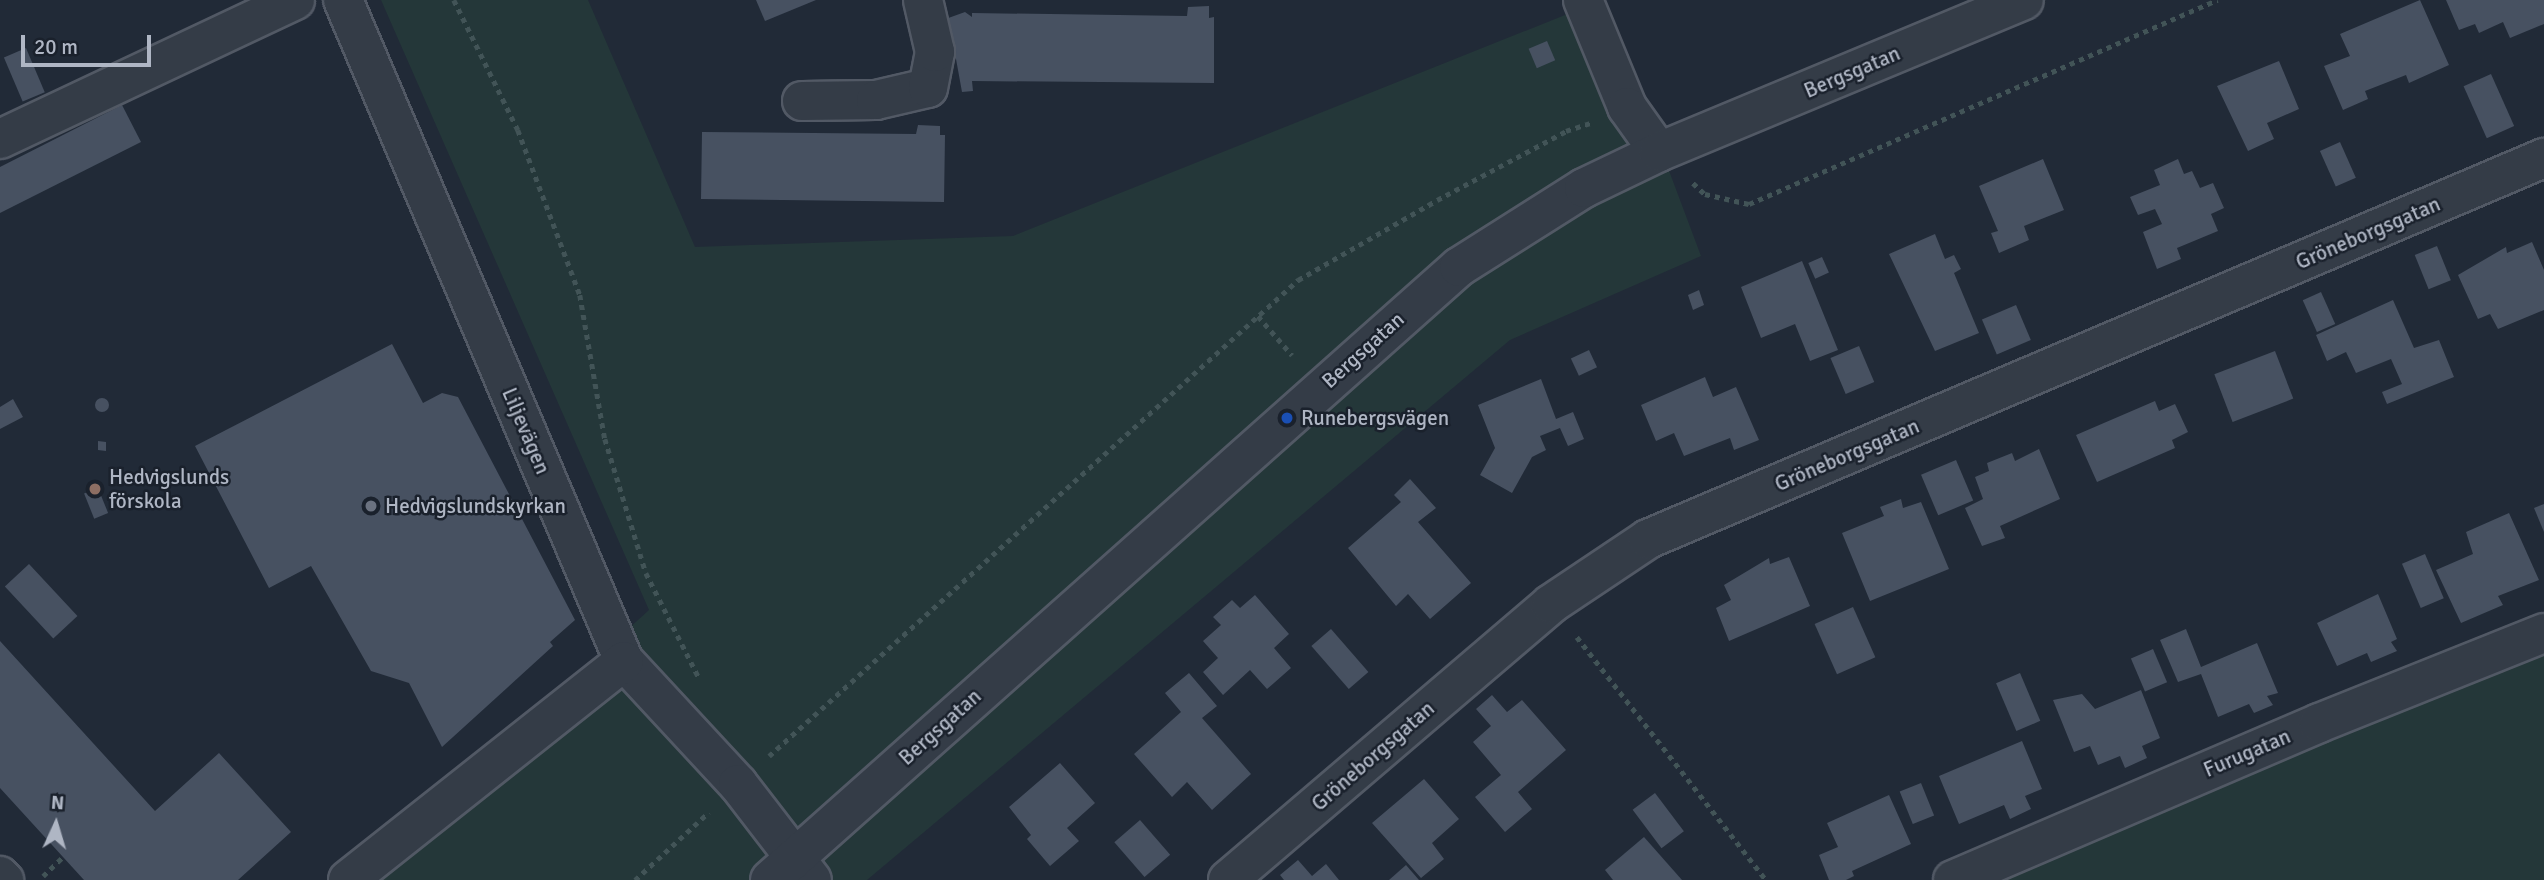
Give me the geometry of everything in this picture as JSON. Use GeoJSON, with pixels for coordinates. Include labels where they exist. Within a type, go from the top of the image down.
{"type":"FeatureCollection","features":[{"type":"Feature","properties":{"kind":"street"},"geometry":{"type":"LineString","coordinates":[[0,139],[295,0]]}},
{"type":"Feature","properties":{"kind":"street","name":"Liljevägen"},"geometry":{"type":"LineString","coordinates":[[343,0],[624,661],[738,784],[791,873]]}},
{"type":"Feature","properties":{"kind":"street"},"geometry":{"type":"LineString","coordinates":[[802,101],[876,100],[928,88],[935,52],[923,0]]}},
{"type":"Feature","properties":{"kind":"street"},"geometry":{"type":"LineString","coordinates":[[1583,0],[1627,107],[1659,152]]}},
{"type":"Feature","properties":{"kind":"street","name":"Bergsgatan"},"geometry":{"type":"LineString","coordinates":[[791,873],[1459,267],[1584,188],[1659,152],[2024,0]]}},
{"type":"Feature","properties":{"kind":"street","name":"Gröneborgsgatan"},"geometry":{"type":"LineString","coordinates":[[1228,880],[1551,604],[1648,539],[2544,158]]}},
{"type":"Feature","properties":{"kind":"street","name":"Furugatan"},"geometry":{"type":"LineString","coordinates":[[1953,880],[2319,723],[2544,633]]}},
{"type":"Feature","properties":{"kind":"street"},"geometry":{"type":"LineString","coordinates":[[348,880],[624,661]]}},
{"type":"Feature","properties":{"kind":"street"},"geometry":{"type":"LineString","coordinates":[[0,876],[4,880]]}},
{"type":"Feature","properties":{"kind":"path"},"geometry":{"type":"LineString","coordinates":[[454,0],[519,130],[580,295],[605,439],[639,548],[700,680]]}},
{"type":"Feature","properties":{"kind":"path"},"geometry":{"type":"LineString","coordinates":[[1659,152],[1705,194],[1749,204],[2217,0]]}},
{"type":"Feature","properties":{"kind":"path"},"geometry":{"type":"LineString","coordinates":[[635,880],[1298,280],[1437,200],[1566,131],[1600,120]]}},
{"type":"Feature","properties":{"kind":"path"},"geometry":{"type":"LineString","coordinates":[[1258,316],[1292,355]]}},
{"type":"Feature","properties":{"kind":"path"},"geometry":{"type":"LineString","coordinates":[[1551,604],[1766,880]]}},
{"type":"Feature","properties":{"kind":"path"},"geometry":{"type":"LineString","coordinates":[[38,880],[63,857]]}},
{"type":"Feature","properties":{"kind":"shaded area"},"geometry":{"type":"Polygon","coordinates":[[[381,0],[588,0],[695,247],[1013,236],[1585,7],[1591,0],[1605,0],[1701,256],[1510,340],[867,880],[352,880],[649,610],[381,0]]]}},
{"type":"Feature","properties":{"kind":"shaded area"},"geometry":{"type":"Polygon","coordinates":[[[2544,636],[2544,880],[1954,880],[2544,636]]]}},
{"type":"Feature","properties":{"kind":"building"},"geometry":{"type":"Polygon","coordinates":[[[756,0],[816,0],[765,21],[756,0]]]}},
{"type":"Feature","properties":{"kind":"building"},"geometry":{"type":"Polygon","coordinates":[[[2420,0],[2449,65],[2409,83],[2406,75],[2365,91],[2368,99],[2343,110],[2324,66],[2350,56],[2340,34],[2420,0]]]}},
{"type":"Feature","properties":{"kind":"building"},"geometry":{"type":"Polygon","coordinates":[[[2446,0],[2544,0],[2544,24],[2510,38],[2503,22],[2479,33],[2475,24],[2459,30],[2446,0]]]}},
{"type":"Feature","properties":{"kind":"building"},"geometry":{"type":"Polygon","coordinates":[[[1209,6],[1209,18],[1214,17],[1214,83],[972,81],[973,91],[962,92],[956,59],[940,21],[965,12],[972,17],[972,13],[1187,16],[1188,7],[1209,6]]]}},
{"type":"Feature","properties":{"kind":"building"},"geometry":{"type":"Polygon","coordinates":[[[1547,41],[1555,60],[1537,68],[1529,49],[1547,41]]]}},
{"type":"Feature","properties":{"kind":"building"},"geometry":{"type":"Polygon","coordinates":[[[26,48],[45,92],[23,102],[4,57],[26,48]]]}},
{"type":"Feature","properties":{"kind":"building"},"geometry":{"type":"Polygon","coordinates":[[[2279,61],[2299,109],[2267,123],[2274,139],[2248,151],[2217,86],[2279,61]]]}},
{"type":"Feature","properties":{"kind":"building"},"geometry":{"type":"Polygon","coordinates":[[[2491,74],[2514,126],[2487,138],[2464,86],[2491,74]]]}},
{"type":"Feature","properties":{"kind":"building"},"geometry":{"type":"Polygon","coordinates":[[[122,105],[141,142],[0,213],[0,167],[122,105]]]}},
{"type":"Feature","properties":{"kind":"building"},"geometry":{"type":"Polygon","coordinates":[[[918,125],[940,126],[940,135],[945,135],[944,202],[701,199],[702,132],[916,134],[918,125]]]}},
{"type":"Feature","properties":{"kind":"building"},"geometry":{"type":"Polygon","coordinates":[[[2340,142],[2356,178],[2336,187],[2320,151],[2340,142]]]}},
{"type":"Feature","properties":{"kind":"building"},"geometry":{"type":"Polygon","coordinates":[[[2043,159],[2064,210],[2024,226],[2029,240],[1999,253],[1991,233],[1998,231],[1979,186],[2043,159]]]}},
{"type":"Feature","properties":{"kind":"building"},"geometry":{"type":"Polygon","coordinates":[[[2178,159],[2184,174],[2192,171],[2200,188],[2213,183],[2224,208],[2211,214],[2218,231],[2177,248],[2181,259],[2157,269],[2143,232],[2162,224],[2155,209],[2138,215],[2130,197],[2160,185],[2154,170],[2178,159]]]}},
{"type":"Feature","properties":{"kind":"building"},"geometry":{"type":"Polygon","coordinates":[[[1935,234],[1945,259],[1954,255],[1961,269],[1954,273],[1979,333],[1935,351],[1889,254],[1935,234]]]}},
{"type":"Feature","properties":{"kind":"building"},"geometry":{"type":"Polygon","coordinates":[[[2532,242],[2544,270],[2544,310],[2498,329],[2490,314],[2478,319],[2458,275],[2506,247],[2507,253],[2532,242]]]}},
{"type":"Feature","properties":{"kind":"building"},"geometry":{"type":"Polygon","coordinates":[[[2437,246],[2451,280],[2429,289],[2415,255],[2437,246]]]}},
{"type":"Feature","properties":{"kind":"building"},"geometry":{"type":"Polygon","coordinates":[[[1822,257],[1829,273],[1815,279],[1808,263],[1822,257]]]}},
{"type":"Feature","properties":{"kind":"building"},"geometry":{"type":"Polygon","coordinates":[[[1802,261],[1838,350],[1810,361],[1795,324],[1761,338],[1741,287],[1802,261]]]}},
{"type":"Feature","properties":{"kind":"building"},"geometry":{"type":"Polygon","coordinates":[[[1699,290],[1704,305],[1693,310],[1688,295],[1699,290]]]}},
{"type":"Feature","properties":{"kind":"building"},"geometry":{"type":"Polygon","coordinates":[[[2321,292],[2335,324],[2317,332],[2303,300],[2321,292]]]}},
{"type":"Feature","properties":{"kind":"building"},"geometry":{"type":"Polygon","coordinates":[[[2393,300],[2414,348],[2439,340],[2454,377],[2387,404],[2382,392],[2402,384],[2391,359],[2356,373],[2346,352],[2327,361],[2316,335],[2393,300]]]}},
{"type":"Feature","properties":{"kind":"building"},"geometry":{"type":"Polygon","coordinates":[[[2016,305],[2031,340],[1997,354],[1982,319],[2016,305]]]}},
{"type":"Feature","properties":{"kind":"building","name":"Hedvigslundskyrkan"},"geometry":{"type":"Polygon","coordinates":[[[392,344],[423,403],[442,393],[458,397],[575,620],[550,642],[553,646],[442,747],[409,683],[371,671],[311,566],[269,588],[195,446],[392,344]]]}},
{"type":"Feature","properties":{"kind":"building"},"geometry":{"type":"Polygon","coordinates":[[[1859,346],[1874,382],[1846,394],[1830,358],[1859,346]]]}},
{"type":"Feature","properties":{"kind":"building"},"geometry":{"type":"Polygon","coordinates":[[[1589,350],[1597,367],[1579,376],[1571,358],[1589,350]]]}},
{"type":"Feature","properties":{"kind":"building"},"geometry":{"type":"Polygon","coordinates":[[[2275,351],[2293,399],[2233,422],[2214,374],[2275,351]]]}},
{"type":"Feature","properties":{"kind":"building"},"geometry":{"type":"Polygon","coordinates":[[[1705,377],[1713,397],[1736,387],[1759,440],[1734,450],[1730,438],[1684,456],[1674,433],[1656,441],[1641,405],[1705,377]]]}},
{"type":"Feature","properties":{"kind":"building"},"geometry":{"type":"Polygon","coordinates":[[[1541,379],[1556,419],[1573,412],[1584,439],[1568,446],[1560,428],[1540,436],[1546,450],[1532,457],[1512,493],[1480,475],[1495,448],[1478,405],[1541,379]]]}},
{"type":"Feature","properties":{"kind":"building"},"geometry":{"type":"Polygon","coordinates":[[[99,398],[105,398],[109,405],[105,412],[99,412],[95,408],[95,402],[99,398]]]}},
{"type":"Feature","properties":{"kind":"building"},"geometry":{"type":"Polygon","coordinates":[[[13,399],[23,417],[0,429],[0,407],[13,399]]]}},
{"type":"Feature","properties":{"kind":"building"},"geometry":{"type":"Polygon","coordinates":[[[2155,401],[2159,411],[2175,404],[2188,432],[2172,440],[2175,448],[2097,482],[2076,435],[2155,401]]]}},
{"type":"Feature","properties":{"kind":"building"},"geometry":{"type":"Polygon","coordinates":[[[98,441],[106,442],[106,451],[98,450],[98,441]]]}},
{"type":"Feature","properties":{"kind":"building"},"geometry":{"type":"Polygon","coordinates":[[[2039,449],[2060,499],[2000,526],[2005,538],[1982,546],[1965,508],[1983,499],[1975,477],[1989,471],[1987,463],[2012,453],[2015,461],[2039,449]]]}},
{"type":"Feature","properties":{"kind":"building"},"geometry":{"type":"Polygon","coordinates":[[[1956,460],[1973,501],[1938,515],[1921,475],[1956,460]]]}},
{"type":"Feature","properties":{"kind":"building"},"geometry":{"type":"Polygon","coordinates":[[[1410,479],[1436,508],[1418,522],[1471,583],[1430,619],[1408,594],[1396,606],[1348,548],[1401,502],[1394,495],[1410,479]]]}},
{"type":"Feature","properties":{"kind":"building"},"geometry":{"type":"Polygon","coordinates":[[[98,488],[108,513],[94,519],[84,494],[98,488]]]}},
{"type":"Feature","properties":{"kind":"building"},"geometry":{"type":"Polygon","coordinates":[[[1901,499],[1903,508],[1921,502],[1949,569],[1870,601],[1842,533],[1884,516],[1880,507],[1901,499]]]}},
{"type":"Feature","properties":{"kind":"building"},"geometry":{"type":"Polygon","coordinates":[[[2544,504],[2544,532],[2534,508],[2544,504]]]}},
{"type":"Feature","properties":{"kind":"building"},"geometry":{"type":"Polygon","coordinates":[[[2509,513],[2539,580],[2498,596],[2503,605],[2461,623],[2436,570],[2473,554],[2466,532],[2509,513]]]}},
{"type":"Feature","properties":{"kind":"building"},"geometry":{"type":"Polygon","coordinates":[[[2425,554],[2444,598],[2421,608],[2402,564],[2425,554]]]}},
{"type":"Feature","properties":{"kind":"building"},"geometry":{"type":"Polygon","coordinates":[[[1789,557],[1810,606],[1729,641],[1716,608],[1731,600],[1724,585],[1769,558],[1770,564],[1789,557]]]}},
{"type":"Feature","properties":{"kind":"building"},"geometry":{"type":"Polygon","coordinates":[[[29,564],[77,616],[53,638],[5,587],[29,564]]]}},
{"type":"Feature","properties":{"kind":"building"},"geometry":{"type":"Polygon","coordinates":[[[2378,594],[2397,639],[2391,642],[2397,651],[2371,662],[2367,653],[2337,666],[2317,623],[2378,594]]]}},
{"type":"Feature","properties":{"kind":"building"},"geometry":{"type":"Polygon","coordinates":[[[1255,595],[1289,634],[1274,648],[1291,668],[1267,689],[1250,670],[1223,695],[1203,672],[1218,658],[1203,641],[1221,625],[1213,617],[1232,600],[1240,608],[1255,595]]]}},
{"type":"Feature","properties":{"kind":"building"},"geometry":{"type":"Polygon","coordinates":[[[1853,607],[1875,657],[1837,674],[1815,624],[1853,607]]]}},
{"type":"Feature","properties":{"kind":"building"},"geometry":{"type":"Polygon","coordinates":[[[1331,629],[1368,672],[1349,689],[1311,646],[1331,629]]]}},
{"type":"Feature","properties":{"kind":"building"},"geometry":{"type":"Polygon","coordinates":[[[2186,629],[2201,667],[2257,643],[2278,693],[2267,696],[2273,705],[2254,713],[2249,704],[2218,717],[2201,674],[2178,682],[2160,640],[2186,629]]]}},
{"type":"Feature","properties":{"kind":"building"},"geometry":{"type":"Polygon","coordinates":[[[0,641],[155,811],[219,753],[291,832],[238,880],[84,880],[0,788],[0,641]]]}},
{"type":"Feature","properties":{"kind":"building"},"geometry":{"type":"Polygon","coordinates":[[[2153,649],[2167,682],[2145,692],[2131,658],[2153,649]]]}},
{"type":"Feature","properties":{"kind":"building"},"geometry":{"type":"Polygon","coordinates":[[[1189,673],[1217,706],[1202,718],[1251,774],[1212,810],[1187,782],[1172,797],[1134,754],[1181,712],[1165,693],[1189,673]]]}},
{"type":"Feature","properties":{"kind":"building"},"geometry":{"type":"Polygon","coordinates":[[[2020,673],[2040,721],[2016,731],[1996,683],[2020,673]]]}},
{"type":"Feature","properties":{"kind":"building"},"geometry":{"type":"Polygon","coordinates":[[[2141,690],[2160,738],[2142,746],[2147,758],[2125,768],[2120,756],[2098,765],[2090,746],[2074,752],[2053,700],[2082,694],[2095,709],[2141,690]]]}},
{"type":"Feature","properties":{"kind":"building"},"geometry":{"type":"Polygon","coordinates":[[[1492,695],[1507,712],[1522,700],[1566,750],[1518,792],[1532,809],[1505,832],[1475,797],[1501,775],[1473,742],[1491,726],[1476,709],[1492,695]]]}},
{"type":"Feature","properties":{"kind":"building"},"geometry":{"type":"Polygon","coordinates":[[[2022,741],[2042,789],[2025,796],[2031,809],[2010,819],[2004,805],[1959,824],[1939,776],[2022,741]]]}},
{"type":"Feature","properties":{"kind":"building"},"geometry":{"type":"Polygon","coordinates":[[[1060,763],[1095,803],[1067,828],[1079,841],[1050,866],[1027,839],[1031,835],[1009,807],[1060,763]]]}},
{"type":"Feature","properties":{"kind":"building"},"geometry":{"type":"Polygon","coordinates":[[[1424,779],[1459,819],[1432,843],[1444,859],[1421,878],[1372,823],[1424,779]]]}},
{"type":"Feature","properties":{"kind":"building"},"geometry":{"type":"Polygon","coordinates":[[[1921,783],[1934,815],[1913,824],[1900,792],[1921,783]]]}},
{"type":"Feature","properties":{"kind":"building"},"geometry":{"type":"Polygon","coordinates":[[[1655,793],[1684,831],[1662,848],[1633,810],[1655,793]]]}},
{"type":"Feature","properties":{"kind":"building"},"geometry":{"type":"Polygon","coordinates":[[[1889,795],[1911,844],[1852,871],[1854,876],[1846,880],[1829,880],[1819,855],[1838,847],[1827,823],[1889,795]]]}},
{"type":"Feature","properties":{"kind":"building"},"geometry":{"type":"Polygon","coordinates":[[[1140,820],[1170,855],[1145,877],[1114,842],[1140,820]]]}},
{"type":"Feature","properties":{"kind":"building"},"geometry":{"type":"Polygon","coordinates":[[[1644,837],[1682,880],[1613,880],[1605,870],[1644,837]]]}},
{"type":"Feature","properties":{"kind":"building"},"geometry":{"type":"Polygon","coordinates":[[[1298,860],[1312,876],[1326,864],[1339,880],[1284,880],[1280,875],[1298,860]]]}},
{"type":"Feature","properties":{"kind":"building"},"geometry":{"type":"Polygon","coordinates":[[[1406,865],[1419,880],[1389,880],[1406,865]]]}},
{"type":"Feature","properties":{"kind":"place","name":"Runebergsvägen"},"geometry":{"type":"Point","coordinates":[1287,418]}},
{"type":"Feature","properties":{"kind":"place","name":"Hedvigslunds förskola"},"geometry":{"type":"Point","coordinates":[95,489]}},
{"type":"Feature","properties":{"kind":"place","name":"Hedvigslundskyrkan"},"geometry":{"type":"Point","coordinates":[371,506]}}]}
